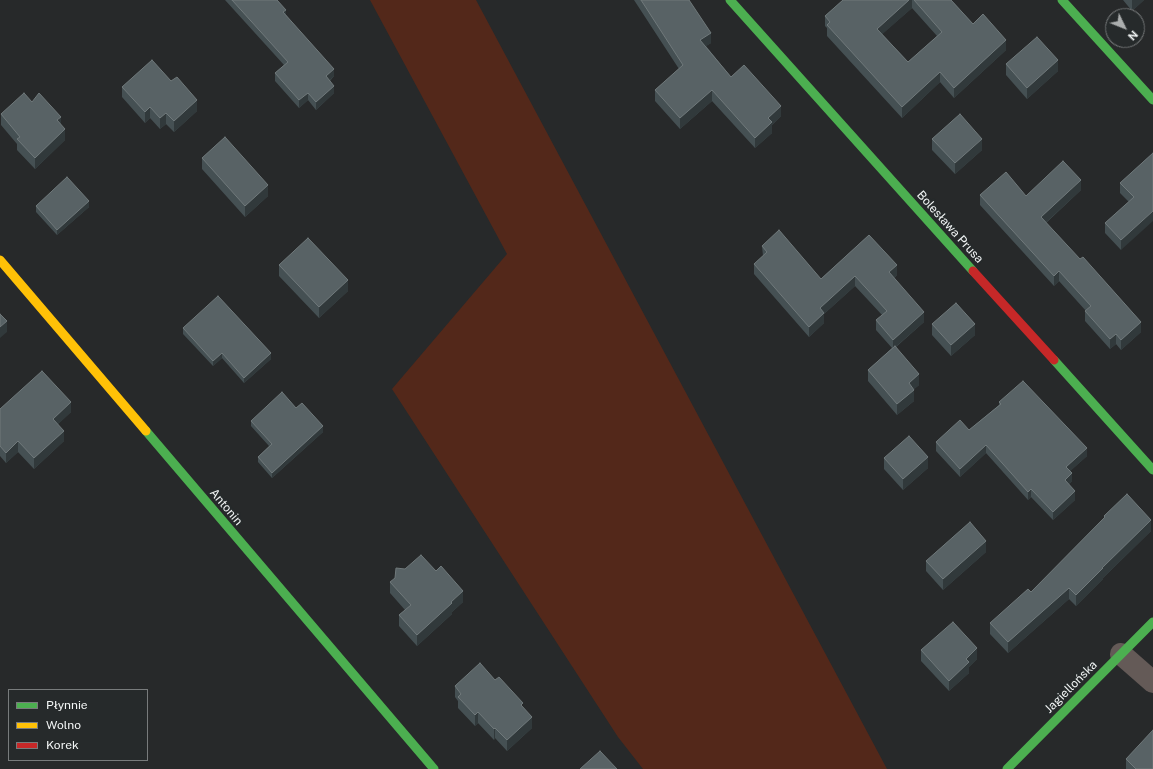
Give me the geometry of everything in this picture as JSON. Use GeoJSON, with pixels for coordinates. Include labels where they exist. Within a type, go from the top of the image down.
{"type":"FeatureCollection","features":[{"type":"Feature","properties":{"kind":"street","name":"Bolesława Prusa"},"geometry":{"type":"LineString","coordinates":[[730,0],[1153,470]]}},
{"type":"Feature","properties":{"kind":"street"},"geometry":{"type":"LineString","coordinates":[[1062,0],[1153,100]]}},
{"type":"Feature","properties":{"kind":"street","name":"Antonin"},"geometry":{"type":"LineString","coordinates":[[0,260],[434,769]]}},
{"type":"Feature","properties":{"kind":"street","name":"Jagiellońska"},"geometry":{"type":"LineString","coordinates":[[1007,769],[1153,622]]}},
{"type":"Feature","properties":{"kind":"street"},"geometry":{"type":"LineString","coordinates":[[1121,654],[1153,682]]}},
{"type":"Feature","properties":{"kind":"shaded area"},"geometry":{"type":"Polygon","coordinates":[[[370,0],[476,0],[887,769],[643,769],[618,737],[392,389],[507,254],[370,0]]]}},
{"type":"Feature","properties":{"kind":"building"},"geometry":{"type":"Polygon","coordinates":[[[232,0],[277,0],[286,10],[283,12],[334,69],[326,76],[334,86],[316,102],[308,93],[299,100],[275,73],[288,62],[232,0]]]}},
{"type":"Feature","properties":{"kind":"building"},"geometry":{"type":"Polygon","coordinates":[[[641,0],[689,0],[711,33],[700,40],[731,77],[744,65],[781,106],[768,118],[772,122],[755,138],[712,90],[680,118],[655,90],[683,65],[641,0]]]}},
{"type":"Feature","properties":{"kind":"building"},"geometry":{"type":"Polygon","coordinates":[[[843,0],[909,0],[877,29],[908,62],[942,32],[914,0],[951,0],[973,24],[983,14],[1006,40],[954,88],[940,72],[902,107],[827,25],[830,22],[825,16],[843,0]]]}},
{"type":"Feature","properties":{"kind":"building"},"geometry":{"type":"Polygon","coordinates":[[[1037,37],[1058,60],[1027,88],[1006,64],[1037,37]]]}},
{"type":"Feature","properties":{"kind":"building"},"geometry":{"type":"Polygon","coordinates":[[[152,60],[171,81],[177,77],[197,100],[174,121],[166,113],[160,118],[150,107],[145,112],[122,87],[152,60]]]}},
{"type":"Feature","properties":{"kind":"building"},"geometry":{"type":"Polygon","coordinates":[[[24,93],[32,102],[39,93],[61,117],[57,120],[65,129],[35,158],[17,139],[20,137],[1,114],[24,93]]]}},
{"type":"Feature","properties":{"kind":"building"},"geometry":{"type":"Polygon","coordinates":[[[960,114],[982,139],[955,163],[932,139],[960,114]]]}},
{"type":"Feature","properties":{"kind":"building"},"geometry":{"type":"Polygon","coordinates":[[[225,137],[268,185],[245,206],[202,158],[225,137]]]}},
{"type":"Feature","properties":{"kind":"building"},"geometry":{"type":"Polygon","coordinates":[[[1153,153],[1153,211],[1121,240],[1105,223],[1134,197],[1120,183],[1153,153]]]}},
{"type":"Feature","properties":{"kind":"building"},"geometry":{"type":"Polygon","coordinates":[[[1063,161],[1081,180],[1041,217],[1080,259],[1083,257],[1141,322],[1121,340],[1116,334],[1110,339],[1085,311],[1091,306],[1059,271],[1054,276],[980,195],[1006,172],[1026,196],[1063,161]]]}},
{"type":"Feature","properties":{"kind":"building"},"geometry":{"type":"Polygon","coordinates":[[[67,177],[89,201],[57,230],[36,206],[67,177]]]}},
{"type":"Feature","properties":{"kind":"building"},"geometry":{"type":"Polygon","coordinates":[[[779,230],[821,279],[869,235],[897,265],[889,272],[924,312],[893,340],[876,320],[887,311],[855,276],[820,308],[824,313],[809,327],[754,264],[767,252],[762,246],[779,230]]]}},
{"type":"Feature","properties":{"kind":"building"},"geometry":{"type":"Polygon","coordinates":[[[308,238],[348,280],[319,307],[279,265],[308,238]]]}},
{"type":"Feature","properties":{"kind":"building"},"geometry":{"type":"Polygon","coordinates":[[[218,296],[271,353],[244,378],[222,353],[213,361],[183,328],[218,296]]]}},
{"type":"Feature","properties":{"kind":"building"},"geometry":{"type":"Polygon","coordinates":[[[956,303],[975,324],[951,345],[932,324],[956,303]]]}},
{"type":"Feature","properties":{"kind":"building"},"geometry":{"type":"Polygon","coordinates":[[[0,314],[7,321],[0,327],[0,314]]]}},
{"type":"Feature","properties":{"kind":"building"},"geometry":{"type":"Polygon","coordinates":[[[895,346],[919,374],[909,383],[914,390],[897,404],[868,370],[895,346]]]}},
{"type":"Feature","properties":{"kind":"building"},"geometry":{"type":"Polygon","coordinates":[[[42,371],[71,402],[53,419],[64,431],[34,458],[18,441],[6,453],[0,446],[0,409],[42,371]]]}},
{"type":"Feature","properties":{"kind":"building"},"geometry":{"type":"Polygon","coordinates":[[[1023,381],[1087,448],[1066,467],[1072,473],[1065,480],[1075,491],[1053,512],[1031,489],[1028,492],[986,445],[960,469],[936,442],[960,420],[969,430],[1001,404],[999,402],[1023,381]]]}},
{"type":"Feature","properties":{"kind":"building"},"geometry":{"type":"Polygon","coordinates":[[[282,392],[296,408],[302,403],[323,426],[272,473],[258,457],[272,444],[251,421],[282,392]]]}},
{"type":"Feature","properties":{"kind":"building"},"geometry":{"type":"Polygon","coordinates":[[[909,436],[928,457],[903,479],[884,458],[909,436]]]}},
{"type":"Feature","properties":{"kind":"building"},"geometry":{"type":"Polygon","coordinates":[[[1127,494],[1151,520],[1076,595],[1069,588],[1008,642],[990,623],[1028,589],[1031,592],[1127,494]]]}},
{"type":"Feature","properties":{"kind":"building"},"geometry":{"type":"Polygon","coordinates":[[[970,522],[986,541],[943,579],[926,561],[970,522]]]}},
{"type":"Feature","properties":{"kind":"building"},"geometry":{"type":"Polygon","coordinates":[[[421,555],[436,571],[441,566],[463,591],[417,635],[399,615],[411,605],[390,582],[395,578],[396,568],[405,569],[421,555]]]}},
{"type":"Feature","properties":{"kind":"building"},"geometry":{"type":"Polygon","coordinates":[[[953,622],[977,648],[966,659],[969,662],[949,681],[921,650],[953,622]]]}},
{"type":"Feature","properties":{"kind":"building"},"geometry":{"type":"Polygon","coordinates":[[[480,663],[495,680],[499,677],[523,703],[521,705],[532,717],[507,740],[478,712],[475,715],[458,697],[461,694],[455,686],[480,663]]]}},
{"type":"Feature","properties":{"kind":"building"},"geometry":{"type":"Polygon","coordinates":[[[1153,730],[1153,769],[1136,769],[1126,759],[1153,730]]]}},
{"type":"Feature","properties":{"kind":"building"},"geometry":{"type":"Polygon","coordinates":[[[600,751],[617,769],[580,769],[600,751]]]}},
{"type":"Feature","properties":{"kind":"traffic: fast"},"geometry":{"type":"LineString","coordinates":[[730,0],[973,271]]}},
{"type":"Feature","properties":{"kind":"traffic: fast"},"geometry":{"type":"LineString","coordinates":[[1062,0],[1153,100]]}},
{"type":"Feature","properties":{"kind":"traffic: fast"},"geometry":{"type":"LineString","coordinates":[[1054,360],[1153,470]]}},
{"type":"Feature","properties":{"kind":"traffic: fast"},"geometry":{"type":"LineString","coordinates":[[146,431],[434,769]]}},
{"type":"Feature","properties":{"kind":"traffic: fast"},"geometry":{"type":"LineString","coordinates":[[1007,769],[1153,622]]}},
{"type":"Feature","properties":{"kind":"traffic: slow"},"geometry":{"type":"LineString","coordinates":[[0,260],[146,431]]}},
{"type":"Feature","properties":{"kind":"traffic: jam"},"geometry":{"type":"LineString","coordinates":[[973,271],[1054,360]]}}]}
